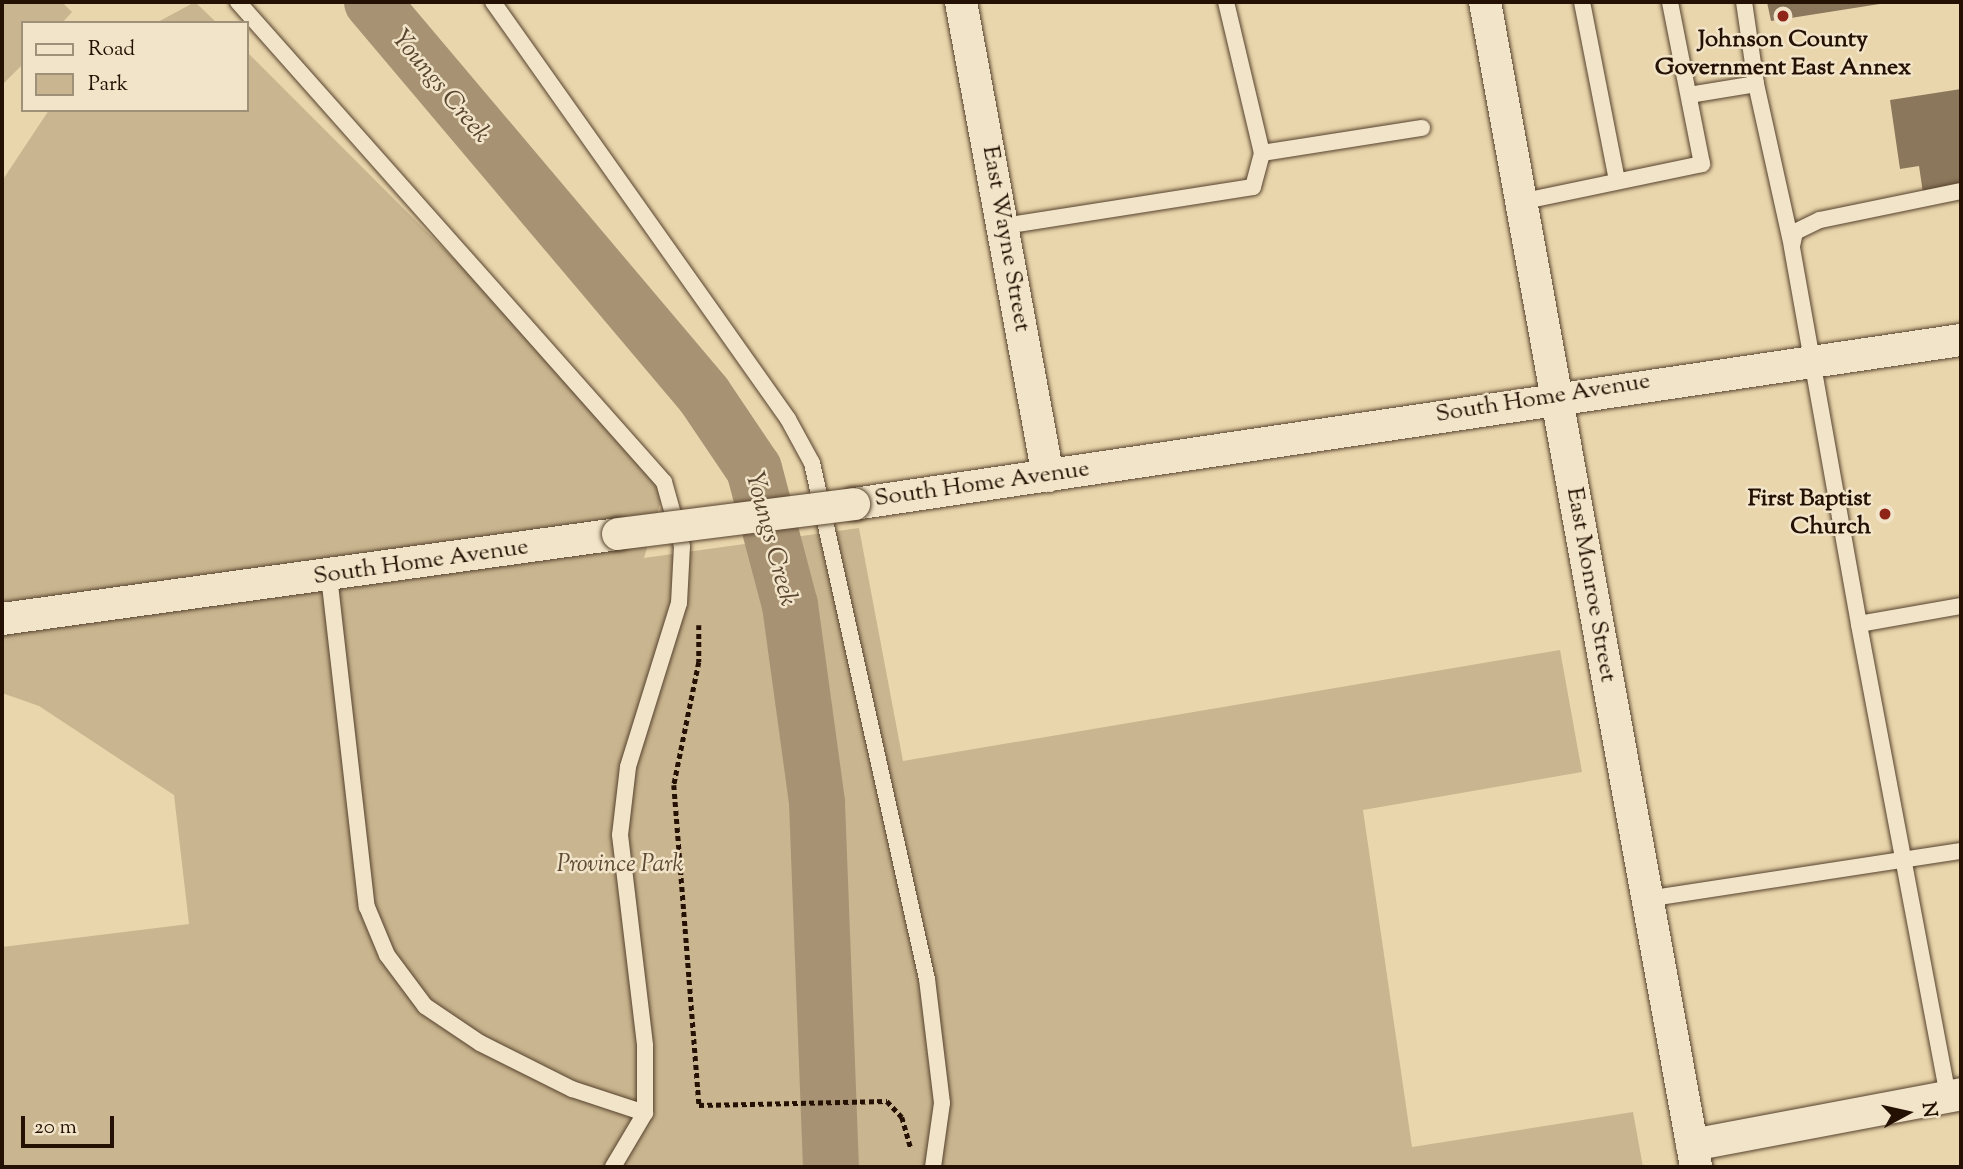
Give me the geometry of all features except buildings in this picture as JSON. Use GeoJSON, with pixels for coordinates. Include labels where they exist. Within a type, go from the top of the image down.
{"type":"FeatureCollection","features":[{"type":"Feature","properties":{"kind":"street","name":"East Wayne Street"},"geometry":{"type":"LineString","coordinates":[[961,2],[1048,476]]}},
{"type":"Feature","properties":{"kind":"street","name":"East Monroe Street"},"geometry":{"type":"LineString","coordinates":[[1485,2],[1694,1156]]}},
{"type":"Feature","properties":{"kind":"street","name":"South Home Avenue"},"geometry":{"type":"LineString","coordinates":[[2,619],[854,504],[1812,358],[1961,340]]}},
{"type":"Feature","properties":{"kind":"street"},"geometry":{"type":"LineString","coordinates":[[1694,1156],[1955,1095]]}},
{"type":"Feature","properties":{"kind":"lane"},"geometry":{"type":"LineString","coordinates":[[238,2],[664,482],[682,546],[679,604],[628,767],[620,835],[645,1046],[645,1113],[613,1167]]}},
{"type":"Feature","properties":{"kind":"lane"},"geometry":{"type":"LineString","coordinates":[[493,2],[788,419],[812,463],[928,979],[942,1103],[933,1167]]}},
{"type":"Feature","properties":{"kind":"lane"},"geometry":{"type":"LineString","coordinates":[[1004,226],[1253,187],[1262,153],[1226,2]]}},
{"type":"Feature","properties":{"kind":"lane"},"geometry":{"type":"LineString","coordinates":[[1582,2],[1617,181]]}},
{"type":"Feature","properties":{"kind":"lane"},"geometry":{"type":"LineString","coordinates":[[1520,202],[1702,164],[1670,2]]}},
{"type":"Feature","properties":{"kind":"lane"},"geometry":{"type":"LineString","coordinates":[[1744,2],[1756,84],[1791,246],[1859,624],[1955,1095]]}},
{"type":"Feature","properties":{"kind":"lane"},"geometry":{"type":"LineString","coordinates":[[1689,94],[1756,84]]}},
{"type":"Feature","properties":{"kind":"lane"},"geometry":{"type":"LineString","coordinates":[[1262,153],[1422,128]]}},
{"type":"Feature","properties":{"kind":"lane"},"geometry":{"type":"LineString","coordinates":[[1791,246],[1796,232],[1820,220],[1961,191]]}},
{"type":"Feature","properties":{"kind":"lane"},"geometry":{"type":"LineString","coordinates":[[329,576],[367,907],[387,955],[425,1006],[480,1044],[572,1089],[645,1113]]}},
{"type":"Feature","properties":{"kind":"lane"},"geometry":{"type":"LineString","coordinates":[[1859,624],[1961,606]]}},
{"type":"Feature","properties":{"kind":"lane"},"geometry":{"type":"LineString","coordinates":[[1647,899],[1961,851]]}},
{"type":"Feature","properties":{"kind":"path"},"geometry":{"type":"LineString","coordinates":[[774,1104],[887,1101],[902,1117],[911,1160]]}},
{"type":"Feature","properties":{"kind":"green space"},"geometry":{"type":"Polygon","coordinates":[[[2,2],[62,2],[72,12],[64,21],[21,21],[21,66],[2,85],[2,2]]]}},
{"type":"Feature","properties":{"kind":"green space"},"geometry":{"type":"Polygon","coordinates":[[[195,2],[215,21],[160,21],[195,2]]]}},
{"type":"Feature","properties":{"kind":"green space","name":"Province Park"},"geometry":{"type":"Polygon","coordinates":[[[248,53],[669,474],[644,558],[859,528],[903,761],[1560,650],[1582,772],[1363,810],[1412,1147],[1633,1112],[1643,1167],[2,1167],[2,947],[189,924],[174,795],[39,706],[2,693],[2,181],[48,112],[248,112],[248,53]]]}},
{"type":"Feature","properties":{"kind":"waterway","name":"Youngs Creek"},"geometry":{"type":"LineString","coordinates":[[372,2],[704,395],[754,469],[790,605],[817,803],[831,1167]]}},
{"type":"Feature","properties":{"kind":"place","name":"Johnson County Government East Annex"},"geometry":{"type":"Point","coordinates":[1783,16]}},
{"type":"Feature","properties":{"kind":"place","name":"First Baptist Church"},"geometry":{"type":"Point","coordinates":[1885,514]}}]}
